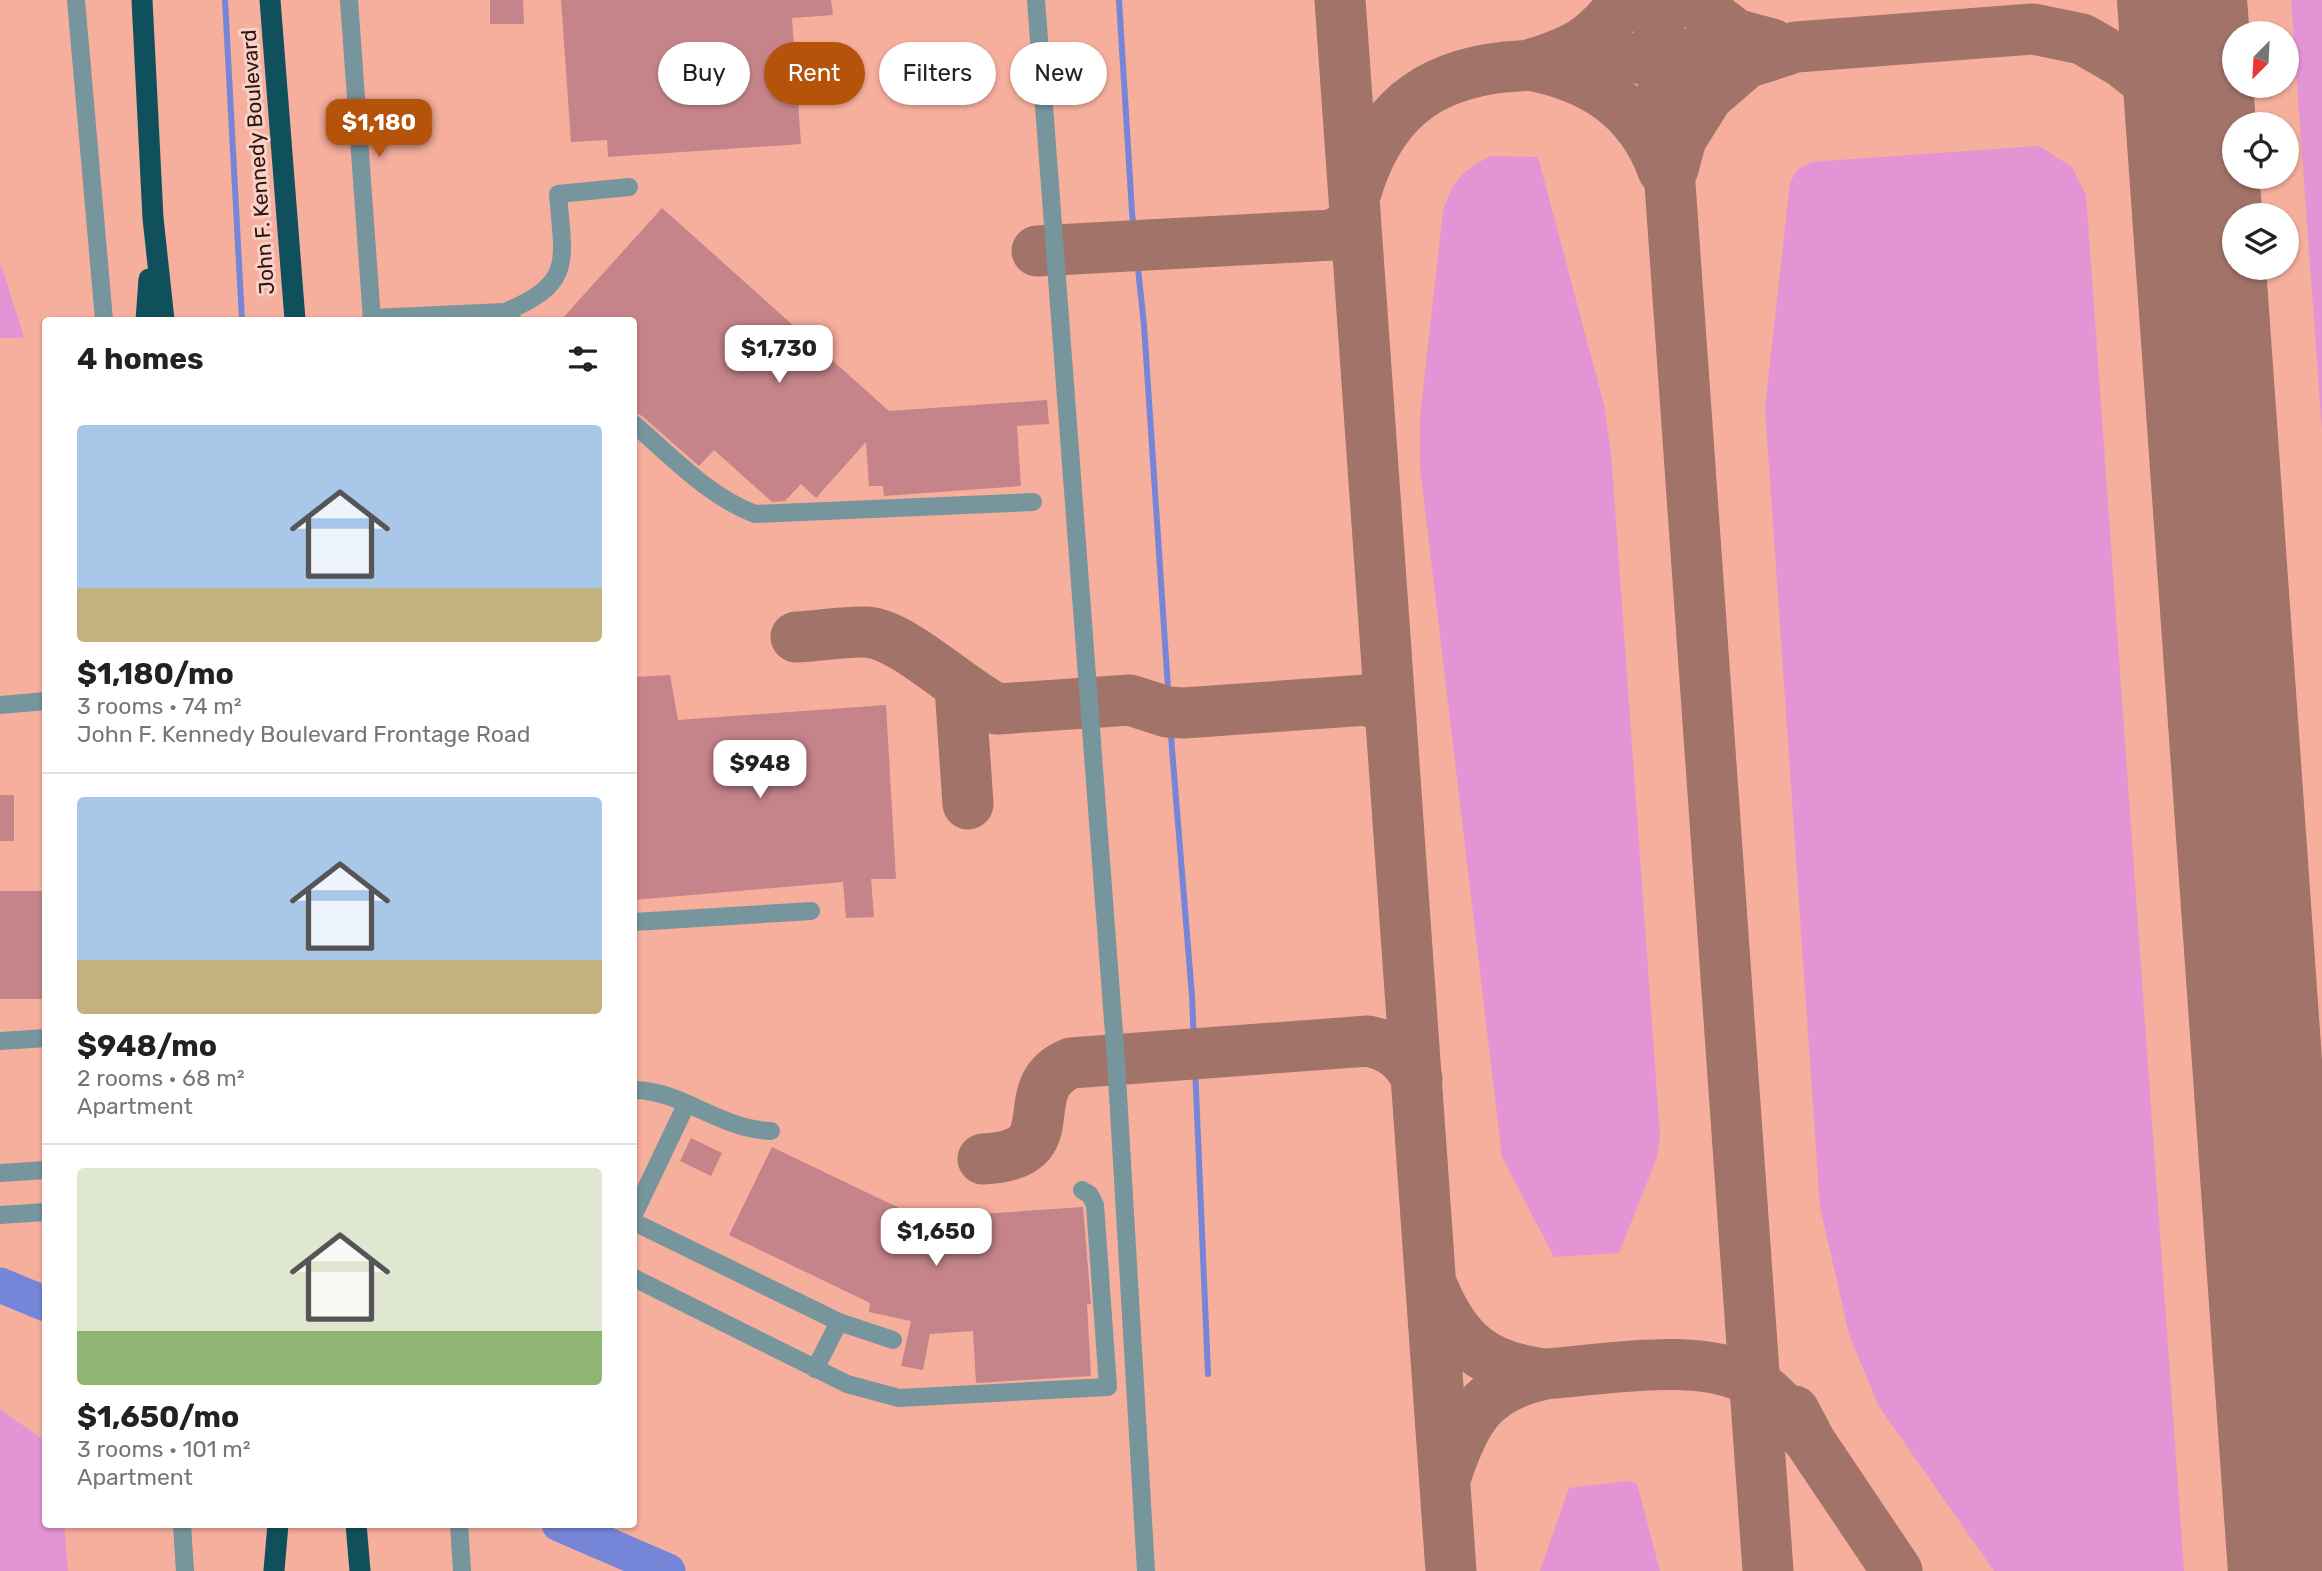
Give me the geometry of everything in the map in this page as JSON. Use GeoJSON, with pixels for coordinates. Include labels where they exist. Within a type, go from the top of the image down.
{"type":"FeatureCollection","features":[{"type":"Feature","properties":{"kind":"highway"},"geometry":{"type":"LineString","coordinates":[[142,0],[153,218],[164,317]]}},
{"type":"Feature","properties":{"kind":"highway","name":"John F. Kennedy Boulevard"},"geometry":{"type":"LineString","coordinates":[[270,0],[295,317]]}},
{"type":"Feature","properties":{"kind":"highway"},"geometry":{"type":"LineString","coordinates":[[146,317],[153,218]]}},
{"type":"Feature","properties":{"kind":"highway"},"geometry":{"type":"LineString","coordinates":[[274,1571],[278,1528]]}},
{"type":"Feature","properties":{"kind":"highway"},"geometry":{"type":"LineString","coordinates":[[285,1528],[286,1571]]}},
{"type":"Feature","properties":{"kind":"highway"},"geometry":{"type":"LineString","coordinates":[[356,1528],[360,1571]]}},
{"type":"Feature","properties":{"kind":"street"},"geometry":{"type":"LineString","coordinates":[[76,0],[104,317]]}},
{"type":"Feature","properties":{"kind":"street"},"geometry":{"type":"LineString","coordinates":[[349,0],[371,317]]}},
{"type":"Feature","properties":{"kind":"street"},"geometry":{"type":"LineString","coordinates":[[1037,0],[1116,1060],[1146,1571]]}},
{"type":"Feature","properties":{"kind":"street"},"geometry":{"type":"LineString","coordinates":[[463,317],[509,316],[533,300],[554,281],[563,261],[558,194],[629,187]]}},
{"type":"Feature","properties":{"kind":"street"},"geometry":{"type":"LineString","coordinates":[[637,427],[702,484],[732,505],[755,514],[1033,502]]}},
{"type":"Feature","properties":{"kind":"street"},"geometry":{"type":"LineString","coordinates":[[0,705],[42,701]]}},
{"type":"Feature","properties":{"kind":"street"},"geometry":{"type":"LineString","coordinates":[[637,922],[811,911]]}},
{"type":"Feature","properties":{"kind":"street"},"geometry":{"type":"LineString","coordinates":[[0,1041],[42,1038]]}},
{"type":"Feature","properties":{"kind":"street"},"geometry":{"type":"LineString","coordinates":[[637,1090],[648,1090],[731,1125],[771,1131]]}},
{"type":"Feature","properties":{"kind":"street"},"geometry":{"type":"LineString","coordinates":[[637,1208],[686,1105]]}},
{"type":"Feature","properties":{"kind":"street"},"geometry":{"type":"LineString","coordinates":[[0,1173],[42,1170]]}},
{"type":"Feature","properties":{"kind":"street"},"geometry":{"type":"LineString","coordinates":[[637,1280],[846,1384],[899,1398],[1108,1387],[1095,1205],[1090,1195],[1082,1190]]}},
{"type":"Feature","properties":{"kind":"street"},"geometry":{"type":"LineString","coordinates":[[0,1215],[42,1212]]}},
{"type":"Feature","properties":{"kind":"street"},"geometry":{"type":"LineString","coordinates":[[637,1223],[839,1322],[893,1340]]}},
{"type":"Feature","properties":{"kind":"street"},"geometry":{"type":"LineString","coordinates":[[815,1369],[839,1322]]}},
{"type":"Feature","properties":{"kind":"street"},"geometry":{"type":"LineString","coordinates":[[182,1528],[185,1571]]}},
{"type":"Feature","properties":{"kind":"street"},"geometry":{"type":"LineString","coordinates":[[459,1528],[462,1571]]}},
{"type":"Feature","properties":{"kind":"shaded area"},"geometry":{"type":"Polygon","coordinates":[[[0,0],[2322,0],[2322,1571],[0,1571],[0,0]]]}},
{"type":"Feature","properties":{"kind":"shaded area"},"geometry":{"type":"Polygon","coordinates":[[[2291,0],[2322,0],[2322,432],[2298,98],[2300,21],[2293,21],[2291,0]]]}},
{"type":"Feature","properties":{"kind":"shaded area"},"geometry":{"type":"Polygon","coordinates":[[[2039,146],[2072,167],[2086,195],[2184,1571],[1994,1571],[1878,1405],[1849,1334],[1820,1207],[1765,408],[1790,183],[1797,170],[1811,162],[2039,146]]]}},
{"type":"Feature","properties":{"kind":"shaded area"},"geometry":{"type":"Polygon","coordinates":[[[1491,156],[1538,157],[1604,405],[1611,453],[1660,1136],[1657,1157],[1619,1253],[1554,1257],[1502,1157],[1420,467],[1420,417],[1443,211],[1450,192],[1460,177],[1491,156]]]}},
{"type":"Feature","properties":{"kind":"shaded area"},"geometry":{"type":"Polygon","coordinates":[[[0,265],[2,267],[24,338],[0,338],[0,265]]]}},
{"type":"Feature","properties":{"kind":"shaded area"},"geometry":{"type":"Polygon","coordinates":[[[0,1409],[42,1439],[42,1528],[64,1528],[68,1571],[0,1571],[0,1409]]]}},
{"type":"Feature","properties":{"kind":"shaded area"},"geometry":{"type":"Polygon","coordinates":[[[1628,1481],[1637,1484],[1660,1571],[1540,1571],[1569,1488],[1628,1481]]]}},
{"type":"Feature","properties":{"kind":"building"},"geometry":{"type":"Polygon","coordinates":[[[490,0],[523,0],[524,24],[490,24],[490,0]]]}},
{"type":"Feature","properties":{"kind":"building"},"geometry":{"type":"Polygon","coordinates":[[[561,0],[831,0],[833,15],[792,18],[794,42],[764,42],[764,105],[798,105],[801,144],[608,157],[607,140],[571,142],[561,0]]]}},
{"type":"Feature","properties":{"kind":"building"},"geometry":{"type":"Polygon","coordinates":[[[662,208],[889,411],[1047,400],[1049,424],[1017,426],[1021,486],[884,496],[883,486],[869,486],[866,442],[816,498],[801,484],[785,501],[772,502],[714,450],[699,466],[637,414],[637,317],[564,317],[662,208]]]}},
{"type":"Feature","properties":{"kind":"building"},"geometry":{"type":"Polygon","coordinates":[[[670,675],[678,720],[886,705],[896,879],[871,879],[874,917],[846,918],[843,882],[637,900],[637,677],[670,675]]]}},
{"type":"Feature","properties":{"kind":"building"},"geometry":{"type":"Polygon","coordinates":[[[0,795],[14,795],[14,841],[0,841],[0,795]]]}},
{"type":"Feature","properties":{"kind":"building"},"geometry":{"type":"Polygon","coordinates":[[[0,891],[42,891],[42,999],[0,999],[0,891]]]}},
{"type":"Feature","properties":{"kind":"building"},"geometry":{"type":"Polygon","coordinates":[[[691,1138],[722,1153],[711,1176],[680,1161],[691,1138]]]}},
{"type":"Feature","properties":{"kind":"building"},"geometry":{"type":"Polygon","coordinates":[[[772,1147],[920,1218],[1083,1207],[1091,1304],[1087,1304],[1091,1376],[976,1383],[973,1331],[930,1334],[923,1370],[901,1366],[911,1321],[869,1312],[870,1303],[729,1235],[772,1147]]]}},
{"type":"Feature","properties":{"kind":"waterway"},"geometry":{"type":"LineString","coordinates":[[225,0],[242,317]]}},
{"type":"Feature","properties":{"kind":"waterway"},"geometry":{"type":"LineString","coordinates":[[1119,0],[1132,212],[1144,325],[1172,749],[1192,996],[1208,1374]]}},
{"type":"Feature","properties":{"kind":"waterway"},"geometry":{"type":"LineString","coordinates":[[0,1285],[42,1302]]}},
{"type":"Feature","properties":{"kind":"waterway"},"geometry":{"type":"LineString","coordinates":[[568,1528],[668,1571]]}},
{"type":"Feature","properties":{"kind":"taxiway"},"geometry":{"type":"LineString","coordinates":[[1340,0],[1451,1571]]}},
{"type":"Feature","properties":{"kind":"taxiway"},"geometry":{"type":"LineString","coordinates":[[1626,0],[1604,25],[1584,42],[1573,49],[1529,65],[1574,78],[1611,98],[1641,129],[1663,170]]}},
{"type":"Feature","properties":{"kind":"taxiway"},"geometry":{"type":"LineString","coordinates":[[1657,0],[1768,1571]]}},
{"type":"Feature","properties":{"kind":"taxiway"},"geometry":{"type":"LineString","coordinates":[[1691,0],[1735,34],[1772,44]]}},
{"type":"Feature","properties":{"kind":"taxiway"},"geometry":{"type":"LineString","coordinates":[[1673,169],[1681,139],[1708,96],[1746,63],[1796,47],[2033,29],[2082,39],[2122,62],[2159,91],[2180,126]]}},
{"type":"Feature","properties":{"kind":"taxiway"},"geometry":{"type":"LineString","coordinates":[[1356,192],[1377,141],[1392,121],[1408,104],[1428,90],[1450,80],[1504,67],[1769,49]]}},
{"type":"Feature","properties":{"kind":"taxiway"},"geometry":{"type":"LineString","coordinates":[[1037,251],[1332,235],[1348,227],[1355,214]]}},
{"type":"Feature","properties":{"kind":"taxiway"},"geometry":{"type":"LineString","coordinates":[[796,637],[858,632],[882,635],[915,653],[997,709],[1130,700],[1167,712],[1184,713],[1366,700],[1382,706],[1391,718]]}},
{"type":"Feature","properties":{"kind":"taxiway"},"geometry":{"type":"LineString","coordinates":[[960,687],[968,804]]}},
{"type":"Feature","properties":{"kind":"taxiway"},"geometry":{"type":"LineString","coordinates":[[983,1159],[1011,1155],[1027,1146],[1035,1134],[1044,1088],[1053,1074],[1071,1063],[1368,1041],[1397,1054],[1408,1064],[1417,1079]]}},
{"type":"Feature","properties":{"kind":"taxiway"},"geometry":{"type":"LineString","coordinates":[[1433,1288],[1452,1324],[1475,1349],[1505,1365],[1545,1374]]}},
{"type":"Feature","properties":{"kind":"taxiway"},"geometry":{"type":"LineString","coordinates":[[1447,1473],[1470,1420],[1480,1407],[1506,1387],[1545,1374],[1624,1366],[1683,1365],[1735,1374],[1756,1384],[1771,1397],[1811,1443]]}},
{"type":"Feature","properties":{"kind":"taxiway"},"geometry":{"type":"LineString","coordinates":[[1794,1411],[1811,1443],[1897,1571]]}},
{"type":"Feature","properties":{"kind":"runway"},"geometry":{"type":"LineString","coordinates":[[2182,0],[2293,1571]]}}]}
